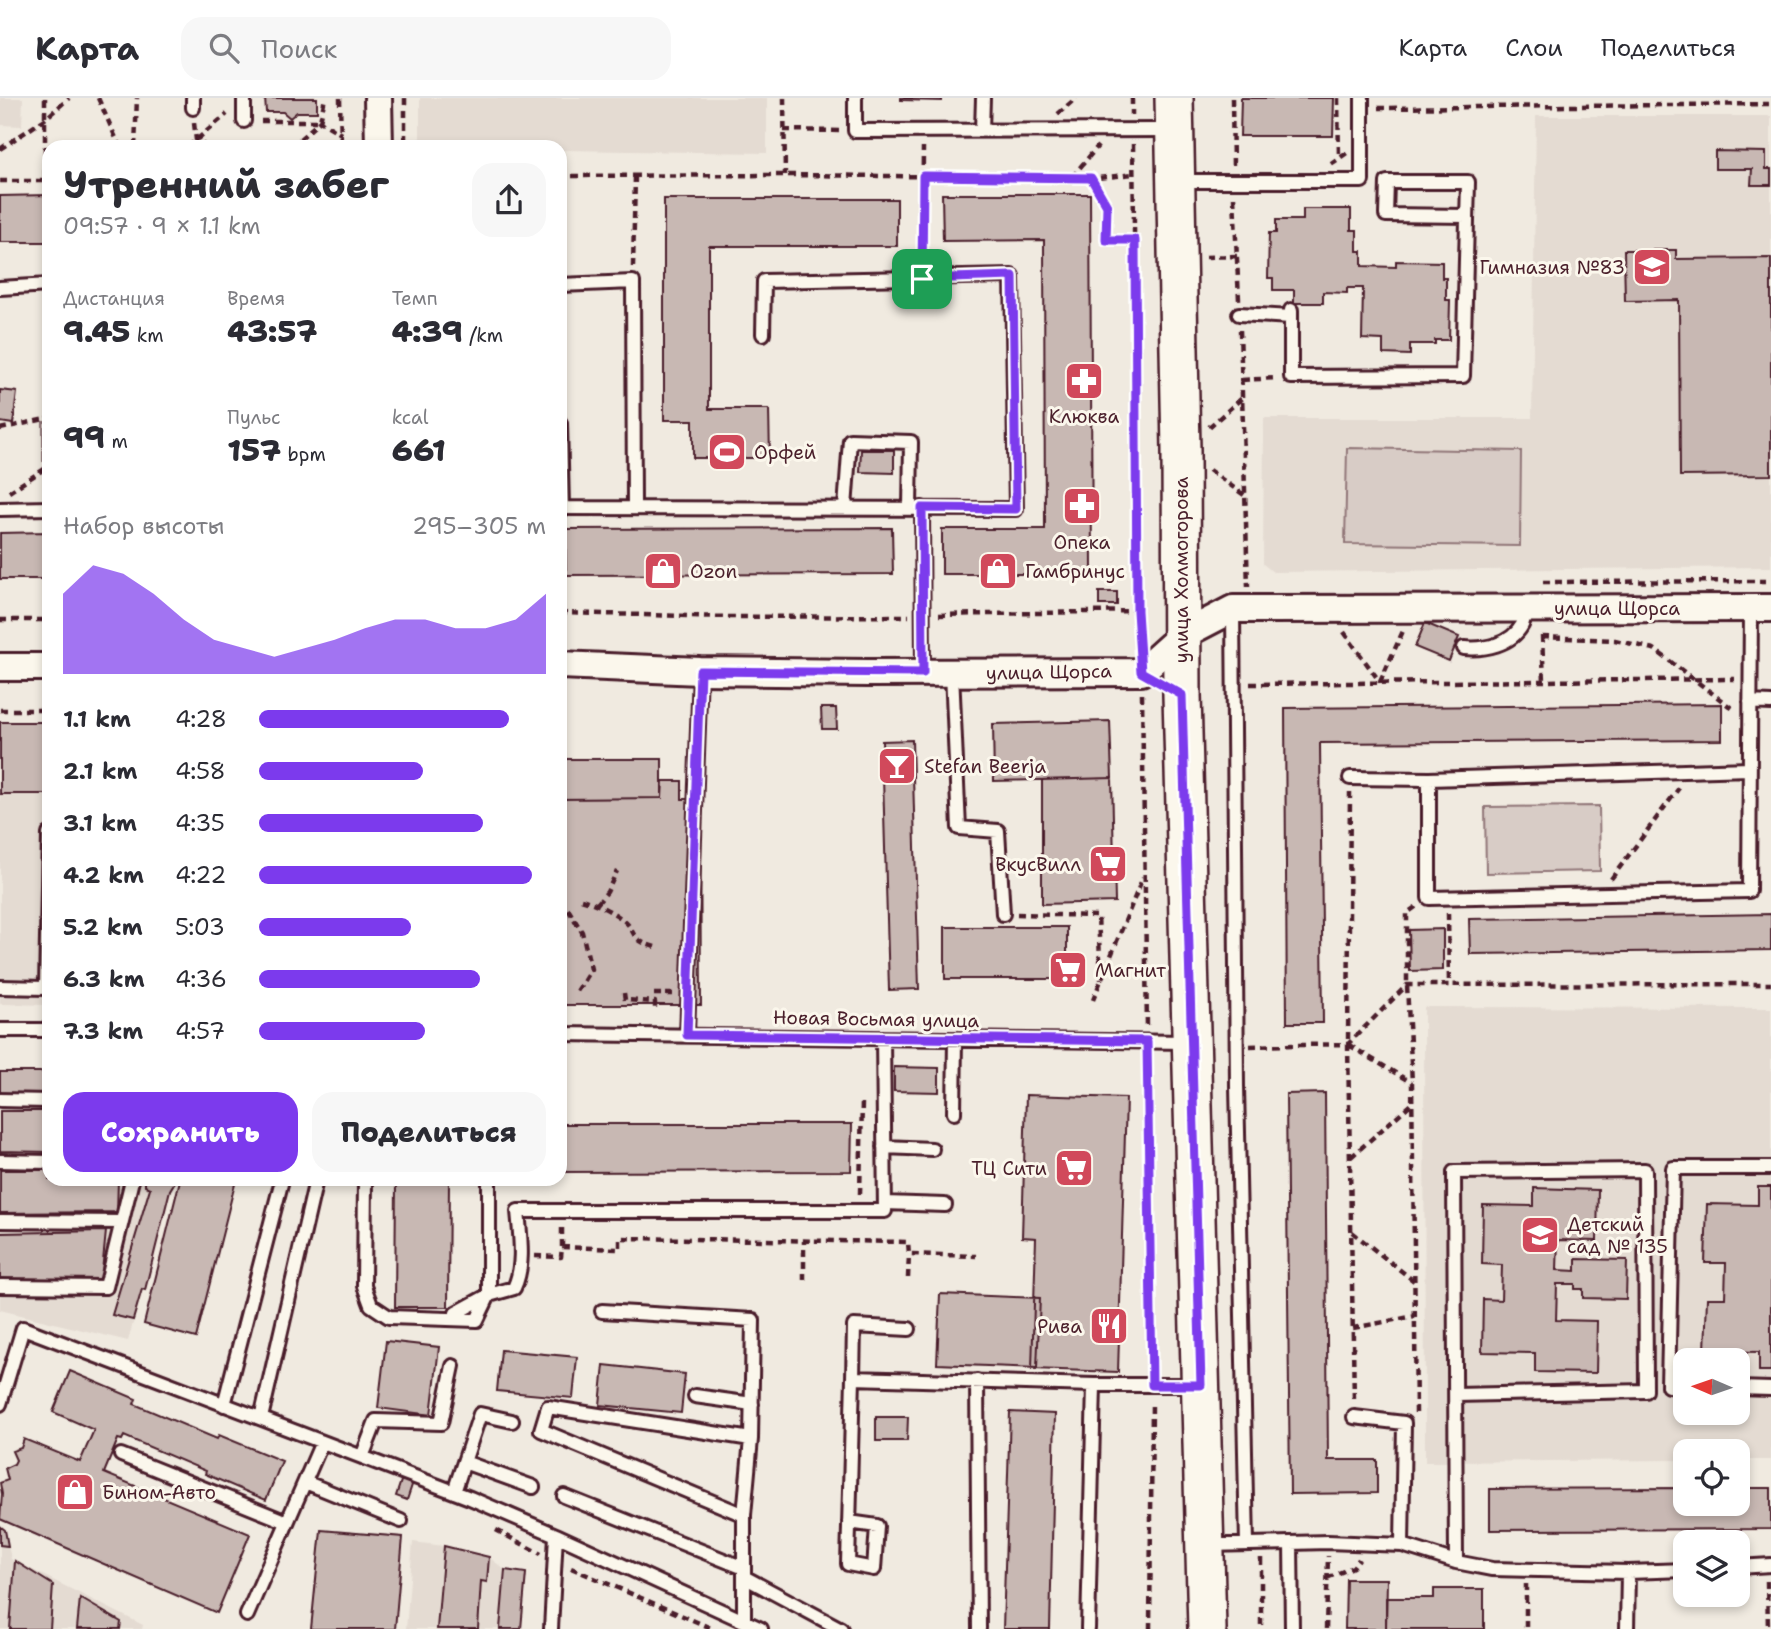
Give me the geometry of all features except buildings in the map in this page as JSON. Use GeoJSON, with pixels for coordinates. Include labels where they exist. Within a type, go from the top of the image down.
{"type":"FeatureCollection","features":[{"type":"Feature","properties":{"kind":"main road","name":"улица Холмогорова"},"geometry":{"type":"LineString","coordinates":[[1174,114],[1181,450],[1182,695],[1207,1629]]}},
{"type":"Feature","properties":{"kind":"street"},"geometry":{"type":"LineString","coordinates":[[378,98],[379,140]]}},
{"type":"Feature","properties":{"kind":"street"},"geometry":{"type":"LineString","coordinates":[[1181,600],[1233,609]]}},
{"type":"Feature","properties":{"kind":"street","name":"улица Щорса"},"geometry":{"type":"LineString","coordinates":[[567,666],[700,671],[1141,672],[1181,636],[1233,609],[1761,608]]}},
{"type":"Feature","properties":{"kind":"street"},"geometry":{"type":"LineString","coordinates":[[0,667],[42,667]]}},
{"type":"Feature","properties":{"kind":"street"},"geometry":{"type":"LineString","coordinates":[[1141,672],[1182,695]]}},
{"type":"Feature","properties":{"kind":"lane"},"geometry":{"type":"LineString","coordinates":[[855,98],[855,131],[1133,130],[1174,114]]}},
{"type":"Feature","properties":{"kind":"lane"},"geometry":{"type":"LineString","coordinates":[[982,131],[983,98]]}},
{"type":"Feature","properties":{"kind":"lane"},"geometry":{"type":"LineString","coordinates":[[244,99],[244,121]]}},
{"type":"Feature","properties":{"kind":"lane"},"geometry":{"type":"LineString","coordinates":[[1362,103],[1362,181]]}},
{"type":"Feature","properties":{"kind":"lane"},"geometry":{"type":"LineString","coordinates":[[1175,181],[1468,182],[1463,376],[1291,377],[1291,313],[1239,314]]}},
{"type":"Feature","properties":{"kind":"lane"},"geometry":{"type":"LineString","coordinates":[[1387,182],[1386,215],[1467,216]]}},
{"type":"Feature","properties":{"kind":"lane"},"geometry":{"type":"LineString","coordinates":[[567,507],[1016,509],[1013,276],[764,281],[763,334]]}},
{"type":"Feature","properties":{"kind":"lane"},"geometry":{"type":"LineString","coordinates":[[567,285],[633,282],[634,507]]}},
{"type":"Feature","properties":{"kind":"lane"},"geometry":{"type":"LineString","coordinates":[[0,288],[42,285]]}},
{"type":"Feature","properties":{"kind":"lane"},"geometry":{"type":"LineString","coordinates":[[845,508],[849,440],[911,442],[923,673]]}},
{"type":"Feature","properties":{"kind":"lane"},"geometry":{"type":"LineString","coordinates":[[0,509],[42,508]]}},
{"type":"Feature","properties":{"kind":"lane"},"geometry":{"type":"LineString","coordinates":[[1464,648],[1481,650],[1508,640],[1534,608]]}},
{"type":"Feature","properties":{"kind":"lane"},"geometry":{"type":"LineString","coordinates":[[1429,779],[1429,898],[1749,891],[1750,679],[1761,608]]}},
{"type":"Feature","properties":{"kind":"lane"},"geometry":{"type":"LineString","coordinates":[[1233,609],[1247,1544]]}},
{"type":"Feature","properties":{"kind":"lane"},"geometry":{"type":"LineString","coordinates":[[687,1035],[700,671]]}},
{"type":"Feature","properties":{"kind":"lane"},"geometry":{"type":"LineString","coordinates":[[952,673],[959,828],[998,831],[1003,914]]}},
{"type":"Feature","properties":{"kind":"lane"},"geometry":{"type":"LineString","coordinates":[[1750,702],[1771,703]]}},
{"type":"Feature","properties":{"kind":"lane"},"geometry":{"type":"LineString","coordinates":[[1350,778],[1429,779],[1749,769]]}},
{"type":"Feature","properties":{"kind":"lane"},"geometry":{"type":"LineString","coordinates":[[0,987],[42,988]]}},
{"type":"Feature","properties":{"kind":"lane"},"geometry":{"type":"LineString","coordinates":[[0,1030],[42,1030]]}},
{"type":"Feature","properties":{"kind":"lane","name":"Новая Восьмая улица"},"geometry":{"type":"LineString","coordinates":[[567,1034],[1192,1042]]}},
{"type":"Feature","properties":{"kind":"lane"},"geometry":{"type":"LineString","coordinates":[[456,1313],[489,1295],[514,1288],[519,1278],[518,1211],[886,1211],[883,1038]]}},
{"type":"Feature","properties":{"kind":"lane"},"geometry":{"type":"LineString","coordinates":[[954,1113],[955,1039]]}},
{"type":"Feature","properties":{"kind":"lane"},"geometry":{"type":"LineString","coordinates":[[0,1100],[42,1101]]}},
{"type":"Feature","properties":{"kind":"lane"},"geometry":{"type":"LineString","coordinates":[[884,1147],[932,1149]]}},
{"type":"Feature","properties":{"kind":"lane"},"geometry":{"type":"LineString","coordinates":[[0,1161],[42,1162]]}},
{"type":"Feature","properties":{"kind":"lane"},"geometry":{"type":"LineString","coordinates":[[1673,1387],[1668,1387],[1673,1168],[1771,1168]]}},
{"type":"Feature","properties":{"kind":"lane"},"geometry":{"type":"LineString","coordinates":[[1456,1395],[1646,1391],[1645,1170],[1454,1172],[1456,1562]]}},
{"type":"Feature","properties":{"kind":"lane"},"geometry":{"type":"LineString","coordinates":[[0,1286],[106,1287],[130,1186]]}},
{"type":"Feature","properties":{"kind":"lane"},"geometry":{"type":"LineString","coordinates":[[224,1405],[280,1186]]}},
{"type":"Feature","properties":{"kind":"lane"},"geometry":{"type":"LineString","coordinates":[[261,1418],[315,1186]]}},
{"type":"Feature","properties":{"kind":"lane"},"geometry":{"type":"LineString","coordinates":[[365,1186],[364,1286],[371,1305],[389,1317],[477,1320],[489,1295],[489,1186]]}},
{"type":"Feature","properties":{"kind":"lane"},"geometry":{"type":"LineString","coordinates":[[885,1203],[946,1205]]}},
{"type":"Feature","properties":{"kind":"lane"},"geometry":{"type":"LineString","coordinates":[[0,1221],[121,1222]]}},
{"type":"Feature","properties":{"kind":"lane"},"geometry":{"type":"LineString","coordinates":[[602,1311],[753,1320],[751,1439],[744,1515],[744,1621]]}},
{"type":"Feature","properties":{"kind":"lane"},"geometry":{"type":"LineString","coordinates":[[849,1522],[853,1326],[909,1329]]}},
{"type":"Feature","properties":{"kind":"lane"},"geometry":{"type":"LineString","coordinates":[[0,1404],[23,1328],[454,1492],[556,1535],[761,1629]]}},
{"type":"Feature","properties":{"kind":"lane"},"geometry":{"type":"LineString","coordinates":[[362,1457],[376,1421],[440,1423],[453,1366]]}},
{"type":"Feature","properties":{"kind":"lane"},"geometry":{"type":"LineString","coordinates":[[853,1378],[1094,1385],[1201,1385]]}},
{"type":"Feature","properties":{"kind":"lane"},"geometry":{"type":"LineString","coordinates":[[976,1381],[979,1629]]}},
{"type":"Feature","properties":{"kind":"lane"},"geometry":{"type":"LineString","coordinates":[[1088,1629],[1094,1385]]}},
{"type":"Feature","properties":{"kind":"lane"},"geometry":{"type":"LineString","coordinates":[[1750,1388],[1771,1389]]}},
{"type":"Feature","properties":{"kind":"lane"},"geometry":{"type":"LineString","coordinates":[[695,1396],[752,1404]]}},
{"type":"Feature","properties":{"kind":"lane"},"geometry":{"type":"LineString","coordinates":[[744,1515],[541,1430],[548,1407],[751,1439]]}},
{"type":"Feature","properties":{"kind":"lane"},"geometry":{"type":"LineString","coordinates":[[454,1492],[480,1413],[512,1422]]}},
{"type":"Feature","properties":{"kind":"lane"},"geometry":{"type":"LineString","coordinates":[[1354,1417],[1404,1423],[1402,1545]]}},
{"type":"Feature","properties":{"kind":"lane"},"geometry":{"type":"LineString","coordinates":[[247,1615],[322,1442]]}},
{"type":"Feature","properties":{"kind":"lane"},"geometry":{"type":"LineString","coordinates":[[121,1455],[287,1522]]}},
{"type":"Feature","properties":{"kind":"lane"},"geometry":{"type":"LineString","coordinates":[[464,1462],[533,1487]]}},
{"type":"Feature","properties":{"kind":"lane"},"geometry":{"type":"LineString","coordinates":[[305,1482],[401,1521]]}},
{"type":"Feature","properties":{"kind":"lane"},"geometry":{"type":"LineString","coordinates":[[564,1496],[744,1573],[841,1629]]}},
{"type":"Feature","properties":{"kind":"lane"},"geometry":{"type":"LineString","coordinates":[[551,1629],[556,1535]]}},
{"type":"Feature","properties":{"kind":"lane"},"geometry":{"type":"LineString","coordinates":[[1291,1543],[1292,1629]]}},
{"type":"Feature","properties":{"kind":"lane"},"geometry":{"type":"LineString","coordinates":[[1205,1545],[1372,1543],[1402,1545],[1456,1562],[1492,1569],[1628,1573],[1673,1571]]}},
{"type":"Feature","properties":{"kind":"lane"},"geometry":{"type":"LineString","coordinates":[[1750,1566],[1769,1565]]}},
{"type":"Feature","properties":{"kind":"lane"},"geometry":{"type":"LineString","coordinates":[[1627,1629],[1628,1573]]}},
{"type":"Feature","properties":{"kind":"path"},"geometry":{"type":"LineString","coordinates":[[45,98],[46,140]]}},
{"type":"Feature","properties":{"kind":"path"},"geometry":{"type":"LineString","coordinates":[[0,149],[69,98]]}},
{"type":"Feature","properties":{"kind":"path"},"geometry":{"type":"LineString","coordinates":[[98,98],[117,140]]}},
{"type":"Feature","properties":{"kind":"path"},"geometry":{"type":"LineString","coordinates":[[135,140],[137,98]]}},
{"type":"Feature","properties":{"kind":"path"},"geometry":{"type":"LineString","coordinates":[[299,140],[320,121],[325,98]]}},
{"type":"Feature","properties":{"kind":"path"},"geometry":{"type":"LineString","coordinates":[[340,98],[341,140]]}},
{"type":"Feature","properties":{"kind":"path"},"geometry":{"type":"LineString","coordinates":[[405,98],[405,140]]}},
{"type":"Feature","properties":{"kind":"path"},"geometry":{"type":"LineString","coordinates":[[784,98],[785,175]]}},
{"type":"Feature","properties":{"kind":"path"},"geometry":{"type":"LineString","coordinates":[[1132,98],[1137,611],[1141,672],[1152,1385],[1150,1629]]}},
{"type":"Feature","properties":{"kind":"path"},"geometry":{"type":"LineString","coordinates":[[1232,98],[1248,583]]}},
{"type":"Feature","properties":{"kind":"path"},"geometry":{"type":"LineString","coordinates":[[1338,98],[1339,159]]}},
{"type":"Feature","properties":{"kind":"path"},"geometry":{"type":"LineString","coordinates":[[1414,98],[1415,107]]}},
{"type":"Feature","properties":{"kind":"path"},"geometry":{"type":"LineString","coordinates":[[1686,98],[1686,105]]}},
{"type":"Feature","properties":{"kind":"path"},"geometry":{"type":"LineString","coordinates":[[197,140],[244,99]]}},
{"type":"Feature","properties":{"kind":"path"},"geometry":{"type":"LineString","coordinates":[[193,103],[197,140]]}},
{"type":"Feature","properties":{"kind":"path"},"geometry":{"type":"LineString","coordinates":[[1338,108],[1362,103],[1415,107],[1771,104]]}},
{"type":"Feature","properties":{"kind":"path"},"geometry":{"type":"LineString","coordinates":[[244,121],[320,121],[341,134]]}},
{"type":"Feature","properties":{"kind":"path"},"geometry":{"type":"LineString","coordinates":[[784,130],[855,131]]}},
{"type":"Feature","properties":{"kind":"path"},"geometry":{"type":"LineString","coordinates":[[1071,178],[1112,130]]}},
{"type":"Feature","properties":{"kind":"path"},"geometry":{"type":"LineString","coordinates":[[922,279],[923,131]]}},
{"type":"Feature","properties":{"kind":"path"},"geometry":{"type":"LineString","coordinates":[[567,176],[1091,178],[1134,174]]}},
{"type":"Feature","properties":{"kind":"path"},"geometry":{"type":"LineString","coordinates":[[633,282],[635,176]]}},
{"type":"Feature","properties":{"kind":"path"},"geometry":{"type":"LineString","coordinates":[[1091,178],[1107,206],[1106,240],[1135,240]]}},
{"type":"Feature","properties":{"kind":"path"},"geometry":{"type":"LineString","coordinates":[[0,181],[42,181]]}},
{"type":"Feature","properties":{"kind":"path"},"geometry":{"type":"LineString","coordinates":[[1242,380],[1291,377]]}},
{"type":"Feature","properties":{"kind":"path"},"geometry":{"type":"LineString","coordinates":[[1208,428],[1242,398]]}},
{"type":"Feature","properties":{"kind":"path"},"geometry":{"type":"LineString","coordinates":[[0,429],[42,420]]}},
{"type":"Feature","properties":{"kind":"path"},"geometry":{"type":"LineString","coordinates":[[1207,469],[1245,496]]}},
{"type":"Feature","properties":{"kind":"path"},"geometry":{"type":"LineString","coordinates":[[0,499],[42,471]]}},
{"type":"Feature","properties":{"kind":"path"},"geometry":{"type":"LineString","coordinates":[[1752,581],[1771,581]]}},
{"type":"Feature","properties":{"kind":"path"},"geometry":{"type":"LineString","coordinates":[[1534,608],[1542,637],[1544,681]]}},
{"type":"Feature","properties":{"kind":"path"},"geometry":{"type":"LineString","coordinates":[[567,613],[729,617],[1137,611]]}},
{"type":"Feature","properties":{"kind":"path"},"geometry":{"type":"LineString","coordinates":[[0,620],[42,620]]}},
{"type":"Feature","properties":{"kind":"path"},"geometry":{"type":"LineString","coordinates":[[1542,637],[1615,640],[1654,649],[1734,708],[1733,720]]}},
{"type":"Feature","properties":{"kind":"path"},"geometry":{"type":"LineString","coordinates":[[1234,676],[1249,684],[1750,679]]}},
{"type":"Feature","properties":{"kind":"path"},"geometry":{"type":"LineString","coordinates":[[0,710],[42,710]]}},
{"type":"Feature","properties":{"kind":"path"},"geometry":{"type":"LineString","coordinates":[[1600,894],[1693,770]]}},
{"type":"Feature","properties":{"kind":"path"},"geometry":{"type":"LineString","coordinates":[[1350,778],[1348,1044],[1354,1417]]}},
{"type":"Feature","properties":{"kind":"path"},"geometry":{"type":"LineString","coordinates":[[597,904],[607,892],[617,871]]}},
{"type":"Feature","properties":{"kind":"path"},"geometry":{"type":"LineString","coordinates":[[1093,1000],[1144,873]]}},
{"type":"Feature","properties":{"kind":"path"},"geometry":{"type":"LineString","coordinates":[[1448,897],[1449,985]]}},
{"type":"Feature","properties":{"kind":"path"},"geometry":{"type":"LineString","coordinates":[[1404,1423],[1416,1413],[1407,913],[1429,898]]}},
{"type":"Feature","properties":{"kind":"path"},"geometry":{"type":"LineString","coordinates":[[581,899],[597,904],[624,920],[640,943],[655,947]]}},
{"type":"Feature","properties":{"kind":"path"},"geometry":{"type":"LineString","coordinates":[[568,909],[582,932],[592,969],[576,993]]}},
{"type":"Feature","properties":{"kind":"path"},"geometry":{"type":"LineString","coordinates":[[1003,914],[1098,916],[1101,980]]}},
{"type":"Feature","properties":{"kind":"path"},"geometry":{"type":"LineString","coordinates":[[1348,1044],[1407,985],[1771,984]]}},
{"type":"Feature","properties":{"kind":"path"},"geometry":{"type":"LineString","coordinates":[[624,993],[625,1000],[655,1002],[655,1012]]}},
{"type":"Feature","properties":{"kind":"path"},"geometry":{"type":"LineString","coordinates":[[1238,1052],[1251,1046],[1348,1044],[1412,1083]]}},
{"type":"Feature","properties":{"kind":"path"},"geometry":{"type":"LineString","coordinates":[[860,1199],[862,1101]]}},
{"type":"Feature","properties":{"kind":"path"},"geometry":{"type":"LineString","coordinates":[[1350,1158],[1412,1103]]}},
{"type":"Feature","properties":{"kind":"path"},"geometry":{"type":"LineString","coordinates":[[1351,1231],[1415,1281]]}},
{"type":"Feature","properties":{"kind":"path"},"geometry":{"type":"LineString","coordinates":[[519,1255],[561,1257],[562,1247],[620,1249],[620,1238],[908,1242],[908,1278]]}},
{"type":"Feature","properties":{"kind":"path"},"geometry":{"type":"LineString","coordinates":[[804,1241],[804,1280]]}},
{"type":"Feature","properties":{"kind":"path"},"geometry":{"type":"LineString","coordinates":[[909,1254],[976,1256]]}},
{"type":"Feature","properties":{"kind":"path"},"geometry":{"type":"LineString","coordinates":[[1353,1328],[1415,1317]]}},
{"type":"Feature","properties":{"kind":"path"},"geometry":{"type":"LineString","coordinates":[[493,1529],[555,1561],[715,1629]]}},
{"type":"Feature","properties":{"kind":"path"},"geometry":{"type":"LineString","coordinates":[[1326,1629],[1328,1542]]}},
{"type":"Feature","properties":{"kind":"path"},"geometry":{"type":"LineString","coordinates":[[1327,1578],[1353,1567],[1372,1543]]}},
{"type":"Feature","properties":{"kind":"path"},"geometry":{"type":"LineString","coordinates":[[1768,1629],[1769,1565]]}},
{"type":"Feature","properties":{"kind":"path"},"geometry":{"type":"LineString","coordinates":[[1525,1571],[1526,1629]]}},
{"type":"Feature","properties":{"kind":"shaded area"},"geometry":{"type":"Polygon","coordinates":[[[0,98],[23,98],[22,126],[0,125],[0,98]]]}},
{"type":"Feature","properties":{"kind":"shaded area"},"geometry":{"type":"Polygon","coordinates":[[[420,98],[767,98],[767,153],[567,150],[567,140],[420,140],[420,98]]]}},
{"type":"Feature","properties":{"kind":"shaded area","name":"Гимназия №83"},"geometry":{"type":"Polygon","coordinates":[[[1536,116],[1771,116],[1771,567],[1273,572],[1263,564],[1264,418],[1532,418],[1536,116]]]}},
{"type":"Feature","properties":{"kind":"shaded area"},"geometry":{"type":"Polygon","coordinates":[[[1347,448],[1521,451],[1520,546],[1345,544],[1347,448]]]}},
{"type":"Feature","properties":{"kind":"shaded area"},"geometry":{"type":"Polygon","coordinates":[[[0,722],[42,722],[42,1005],[0,1004],[0,722]]]}},
{"type":"Feature","properties":{"kind":"shaded area"},"geometry":{"type":"Polygon","coordinates":[[[1599,806],[1600,871],[1486,873],[1485,807],[1599,806]]]}},
{"type":"Feature","properties":{"kind":"shaded area","name":"Детский сад № 135"},"geometry":{"type":"Polygon","coordinates":[[[1424,1007],[1771,1008],[1771,1460],[1750,1460],[1750,1439],[1673,1439],[1673,1460],[1425,1462],[1424,1007]]]}},
{"type":"Feature","properties":{"kind":"shaded area"},"geometry":{"type":"Polygon","coordinates":[[[0,1073],[42,1073],[42,1186],[172,1186],[145,1290],[142,1290],[128,1341],[0,1310],[0,1073]]]}},
{"type":"Feature","properties":{"kind":"shaded area"},"geometry":{"type":"Polygon","coordinates":[[[0,1526],[5,1530],[11,1559],[143,1625],[142,1629],[0,1629],[0,1526]]]}},
{"type":"Feature","properties":{"kind":"shaded area"},"geometry":{"type":"Polygon","coordinates":[[[413,1542],[489,1557],[505,1570],[526,1573],[521,1629],[406,1629],[413,1542]]]}},
{"type":"Feature","properties":{"kind":"place","name":"Гимназия №83"},"geometry":{"type":"Point","coordinates":[1652,267]}},
{"type":"Feature","properties":{"kind":"place","name":"Клюква"},"geometry":{"type":"Point","coordinates":[1084,381]}},
{"type":"Feature","properties":{"kind":"place","name":"Орфей"},"geometry":{"type":"Point","coordinates":[727,452]}},
{"type":"Feature","properties":{"kind":"place","name":"Опека"},"geometry":{"type":"Point","coordinates":[1082,506]}},
{"type":"Feature","properties":{"kind":"place","name":"Ozon"},"geometry":{"type":"Point","coordinates":[663,571]}},
{"type":"Feature","properties":{"kind":"place","name":"Гамбринус"},"geometry":{"type":"Point","coordinates":[998,571]}},
{"type":"Feature","properties":{"kind":"place","name":"Stefan Beerja"},"geometry":{"type":"Point","coordinates":[897,766]}},
{"type":"Feature","properties":{"kind":"place","name":"ВкусВилл"},"geometry":{"type":"Point","coordinates":[1108,864]}},
{"type":"Feature","properties":{"kind":"place","name":"Магнит"},"geometry":{"type":"Point","coordinates":[1068,970]}},
{"type":"Feature","properties":{"kind":"place","name":"ТЦ Сити"},"geometry":{"type":"Point","coordinates":[1074,1168]}},
{"type":"Feature","properties":{"kind":"place","name":"Детский сад № 135"},"geometry":{"type":"Point","coordinates":[1540,1235]}},
{"type":"Feature","properties":{"kind":"place","name":"Рива"},"geometry":{"type":"Point","coordinates":[1109,1326]}},
{"type":"Feature","properties":{"kind":"place","name":"Бином-Авто"},"geometry":{"type":"Point","coordinates":[75,1492]}},
{"type":"Feature","properties":{"kind":"route"},"geometry":{"type":"LineString","coordinates":[[923,176],[1091,178],[1107,206],[1106,240],[1135,240],[1137,611],[1141,672],[1182,695],[1201,1385],[1152,1385],[1147,1041],[687,1035],[700,671],[923,673],[922,508],[1016,509],[1013,276],[922,279],[923,176]]}}]}
